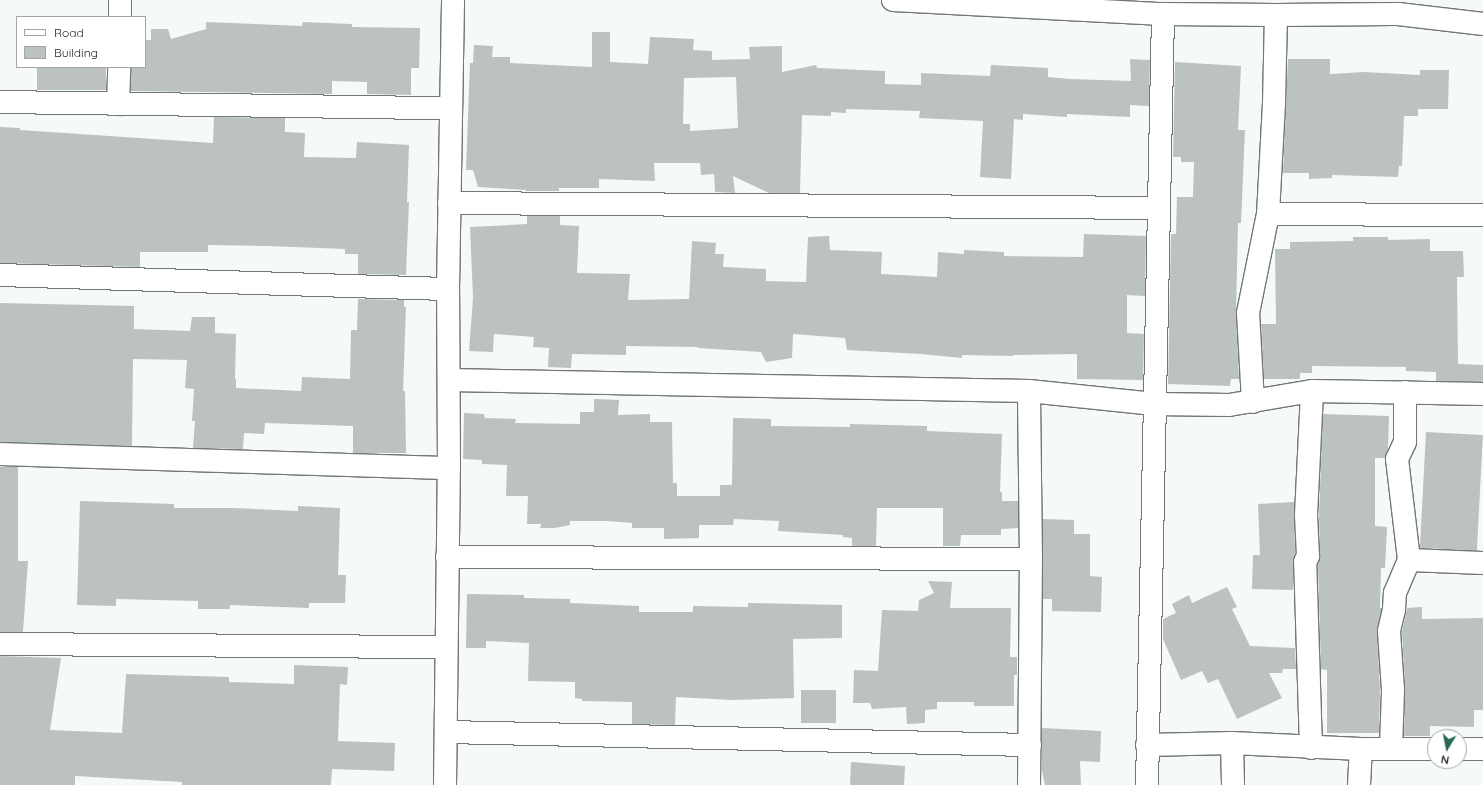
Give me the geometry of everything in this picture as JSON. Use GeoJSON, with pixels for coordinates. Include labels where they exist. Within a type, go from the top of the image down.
{"type":"FeatureCollection","features":[{"type":"Feature","properties":{"kind":"street"},"geometry":{"type":"LineString","coordinates":[[120,0],[120,16]]}},
{"type":"Feature","properties":{"kind":"street"},"geometry":{"type":"LineString","coordinates":[[445,785],[447,732],[446,647],[450,380],[448,288],[453,0]]}},
{"type":"Feature","properties":{"kind":"street"},"geometry":{"type":"LineString","coordinates":[[893,0],[1162,14],[1398,14],[1483,24]]}},
{"type":"Feature","properties":{"kind":"street"},"geometry":{"type":"LineString","coordinates":[[1146,785],[1162,14]]}},
{"type":"Feature","properties":{"kind":"street"},"geometry":{"type":"LineString","coordinates":[[1253,402],[1248,313],[1268,214],[1274,103],[1276,15]]}},
{"type":"Feature","properties":{"kind":"street"},"geometry":{"type":"LineString","coordinates":[[118,104],[119,68]]}},
{"type":"Feature","properties":{"kind":"street"},"geometry":{"type":"LineString","coordinates":[[0,102],[451,108]]}},
{"type":"Feature","properties":{"kind":"street"},"geometry":{"type":"LineString","coordinates":[[449,203],[1158,208]]}},
{"type":"Feature","properties":{"kind":"street"},"geometry":{"type":"LineString","coordinates":[[1268,214],[1483,215]]}},
{"type":"Feature","properties":{"kind":"street"},"geometry":{"type":"LineString","coordinates":[[0,275],[448,288]]}},
{"type":"Feature","properties":{"kind":"street"},"geometry":{"type":"LineString","coordinates":[[450,380],[1029,391],[1154,404],[1228,405],[1312,391],[1483,394]]}},
{"type":"Feature","properties":{"kind":"street"},"geometry":{"type":"LineString","coordinates":[[1029,391],[1031,559],[1029,785]]}},
{"type":"Feature","properties":{"kind":"street"},"geometry":{"type":"LineString","coordinates":[[1311,748],[1306,515],[1312,391]]}},
{"type":"Feature","properties":{"kind":"street"},"geometry":{"type":"LineString","coordinates":[[1391,748],[1393,690],[1389,631],[1394,610],[1395,593],[1409,560],[1398,459],[1405,442],[1405,392]]}},
{"type":"Feature","properties":{"kind":"street"},"geometry":{"type":"LineString","coordinates":[[0,454],[449,468]]}},
{"type":"Feature","properties":{"kind":"street"},"geometry":{"type":"LineString","coordinates":[[448,558],[1031,559]]}},
{"type":"Feature","properties":{"kind":"street"},"geometry":{"type":"LineString","coordinates":[[1409,560],[1483,563]]}},
{"type":"Feature","properties":{"kind":"street"},"geometry":{"type":"LineString","coordinates":[[0,644],[446,647]]}},
{"type":"Feature","properties":{"kind":"street"},"geometry":{"type":"LineString","coordinates":[[447,732],[1030,745]]}},
{"type":"Feature","properties":{"kind":"street"},"geometry":{"type":"LineString","coordinates":[[1147,744],[1232,743],[1311,748],[1427,748]]}},
{"type":"Feature","properties":{"kind":"street"},"geometry":{"type":"LineString","coordinates":[[1232,743],[1232,785]]}},
{"type":"Feature","properties":{"kind":"street"},"geometry":{"type":"LineString","coordinates":[[1359,785],[1360,749]]}},
{"type":"Feature","properties":{"kind":"street"},"geometry":{"type":"LineString","coordinates":[[1467,749],[1483,749]]}},
{"type":"Feature","properties":{"kind":"building"},"geometry":{"type":"Polygon","coordinates":[[[206,22],[302,26],[303,22],[352,24],[352,27],[420,28],[419,68],[411,68],[411,95],[367,94],[367,82],[332,81],[332,94],[131,91],[131,68],[146,68],[146,40],[151,40],[151,29],[168,29],[171,39],[206,29],[206,22]]]}},
{"type":"Feature","properties":{"kind":"building"},"geometry":{"type":"Polygon","coordinates":[[[592,32],[610,32],[610,62],[648,64],[650,37],[694,39],[693,50],[712,51],[712,60],[750,59],[749,47],[782,46],[782,72],[816,65],[817,68],[885,71],[885,84],[921,85],[921,73],[990,76],[991,65],[1048,68],[1048,77],[1131,81],[1130,59],[1150,60],[1149,106],[1130,105],[1130,117],[1067,114],[1067,117],[1023,114],[1023,120],[1014,119],[1011,179],[980,177],[983,121],[919,118],[920,111],[846,109],[846,113],[831,112],[831,116],[802,115],[800,193],[769,193],[733,176],[735,193],[715,192],[714,174],[701,175],[700,163],[654,163],[655,181],[599,179],[599,188],[559,188],[559,191],[526,191],[478,187],[473,170],[466,170],[470,63],[473,63],[474,45],[493,46],[492,57],[510,57],[510,63],[592,67],[592,32]],[[736,77],[684,78],[683,124],[690,124],[690,131],[738,128],[736,77]]]}},
{"type":"Feature","properties":{"kind":"building"},"geometry":{"type":"Polygon","coordinates":[[[1288,59],[1330,59],[1330,74],[1364,72],[1420,75],[1420,70],[1449,70],[1448,109],[1418,109],[1418,116],[1404,116],[1402,166],[1399,166],[1398,177],[1332,175],[1332,178],[1309,179],[1309,173],[1283,173],[1288,59]]]}},
{"type":"Feature","properties":{"kind":"building"},"geometry":{"type":"Polygon","coordinates":[[[1175,62],[1241,66],[1238,130],[1245,130],[1241,223],[1238,223],[1236,314],[1239,379],[1231,379],[1230,386],[1168,384],[1171,234],[1176,234],[1177,197],[1193,197],[1194,162],[1181,162],[1181,157],[1173,157],[1175,62]]]}},
{"type":"Feature","properties":{"kind":"building"},"geometry":{"type":"Polygon","coordinates":[[[37,68],[106,68],[106,90],[37,90],[37,68]]]}},
{"type":"Feature","properties":{"kind":"building"},"geometry":{"type":"Polygon","coordinates":[[[214,117],[285,118],[285,132],[305,133],[304,157],[356,158],[357,142],[409,145],[407,202],[409,202],[406,275],[358,274],[358,254],[345,254],[345,249],[267,246],[208,245],[208,252],[140,252],[140,267],[0,263],[0,127],[20,128],[20,130],[213,143],[214,117]]]}},
{"type":"Feature","properties":{"kind":"building"},"geometry":{"type":"Polygon","coordinates":[[[527,216],[560,216],[560,225],[579,226],[577,273],[630,274],[628,300],[689,299],[692,241],[716,243],[715,254],[724,254],[723,267],[766,269],[766,281],[806,282],[808,237],[829,236],[830,250],[882,252],[881,274],[937,277],[938,252],[964,254],[964,250],[1004,252],[1004,256],[1083,257],[1084,234],[1146,236],[1145,296],[1127,295],[1127,333],[1144,334],[1143,380],[1077,379],[1077,354],[1013,356],[962,355],[962,358],[847,350],[845,338],[793,334],[792,358],[766,362],[761,352],[698,347],[626,346],[626,355],[572,354],[571,368],[548,367],[549,348],[533,347],[534,337],[494,334],[493,352],[469,351],[473,298],[470,227],[527,224],[527,216]]]}},
{"type":"Feature","properties":{"kind":"building"},"geometry":{"type":"Polygon","coordinates":[[[1353,237],[1388,237],[1388,240],[1430,239],[1430,251],[1463,251],[1464,277],[1457,277],[1458,364],[1483,365],[1483,382],[1436,381],[1436,372],[1406,371],[1406,367],[1312,366],[1312,373],[1300,373],[1300,379],[1264,379],[1261,324],[1276,324],[1275,249],[1290,249],[1290,242],[1353,241],[1353,237]]]}},
{"type":"Feature","properties":{"kind":"building"},"geometry":{"type":"Polygon","coordinates":[[[358,299],[404,300],[404,307],[406,307],[403,391],[405,391],[406,453],[353,453],[353,426],[265,423],[264,434],[244,433],[243,449],[193,448],[195,421],[192,421],[194,389],[185,388],[187,360],[133,359],[132,446],[0,442],[0,303],[134,306],[134,329],[190,331],[192,317],[215,317],[215,333],[236,334],[236,388],[301,391],[302,377],[350,379],[351,330],[357,330],[358,299]]]}},
{"type":"Feature","properties":{"kind":"building"},"geometry":{"type":"Polygon","coordinates":[[[594,399],[619,400],[618,415],[650,414],[650,422],[672,422],[673,483],[677,483],[677,496],[720,496],[720,485],[732,485],[733,418],[771,419],[771,426],[850,427],[850,424],[927,426],[927,431],[1002,434],[1000,492],[1002,492],[1002,501],[1018,501],[1018,528],[1001,529],[1001,535],[961,535],[960,546],[943,546],[943,508],[877,508],[876,546],[852,546],[852,538],[843,537],[843,535],[778,531],[779,521],[734,519],[733,525],[699,525],[699,538],[664,539],[664,528],[632,528],[632,523],[607,521],[570,521],[570,525],[555,528],[540,528],[541,524],[527,524],[528,496],[506,496],[507,465],[482,464],[482,460],[463,459],[464,413],[484,414],[485,418],[516,419],[515,423],[580,424],[580,412],[594,412],[594,399]]]}},
{"type":"Feature","properties":{"kind":"building"},"geometry":{"type":"Polygon","coordinates":[[[1323,414],[1389,416],[1388,448],[1385,458],[1375,458],[1375,526],[1387,527],[1385,568],[1381,568],[1380,608],[1382,608],[1377,632],[1380,690],[1379,733],[1327,733],[1327,670],[1321,669],[1318,565],[1320,555],[1319,515],[1323,414]]]}},
{"type":"Feature","properties":{"kind":"building"},"geometry":{"type":"Polygon","coordinates":[[[1426,432],[1483,435],[1477,551],[1420,548],[1426,432]]]}},
{"type":"Feature","properties":{"kind":"building"},"geometry":{"type":"Polygon","coordinates":[[[0,467],[18,467],[18,561],[28,561],[23,632],[0,632],[0,467]]]}},
{"type":"Feature","properties":{"kind":"building"},"geometry":{"type":"Polygon","coordinates":[[[80,501],[174,504],[174,508],[233,508],[298,511],[298,506],[340,508],[338,575],[346,575],[345,603],[309,603],[309,608],[230,605],[230,609],[198,609],[198,601],[116,599],[116,606],[77,605],[80,501]]]}},
{"type":"Feature","properties":{"kind":"building"},"geometry":{"type":"Polygon","coordinates":[[[1294,502],[1295,553],[1293,562],[1293,590],[1252,589],[1253,555],[1260,555],[1258,504],[1294,502]]]}},
{"type":"Feature","properties":{"kind":"building"},"geometry":{"type":"Polygon","coordinates":[[[1043,519],[1074,520],[1074,534],[1090,534],[1090,576],[1102,577],[1101,612],[1052,611],[1052,599],[1043,599],[1043,519]]]}},
{"type":"Feature","properties":{"kind":"building"},"geometry":{"type":"Polygon","coordinates":[[[928,581],[952,582],[950,608],[1011,608],[1010,657],[1017,657],[1017,675],[1014,675],[1014,706],[974,706],[974,702],[937,702],[937,709],[925,710],[925,723],[907,724],[906,707],[872,709],[870,703],[853,703],[854,670],[878,671],[882,610],[918,611],[919,600],[934,593],[928,581]]]}},
{"type":"Feature","properties":{"kind":"building"},"geometry":{"type":"Polygon","coordinates":[[[1227,587],[1237,607],[1232,609],[1250,646],[1295,648],[1296,669],[1283,669],[1282,673],[1269,673],[1282,698],[1237,719],[1218,679],[1208,683],[1202,671],[1181,680],[1163,639],[1163,619],[1176,613],[1172,604],[1189,595],[1192,603],[1227,587]]]}},
{"type":"Feature","properties":{"kind":"building"},"geometry":{"type":"Polygon","coordinates":[[[467,594],[524,595],[524,598],[570,599],[570,603],[639,606],[639,612],[693,612],[693,606],[748,607],[748,603],[842,605],[842,638],[793,639],[794,698],[733,700],[676,697],[675,725],[632,724],[632,702],[582,701],[582,699],[575,698],[575,682],[528,681],[529,643],[486,641],[486,648],[466,648],[467,594]]]}},
{"type":"Feature","properties":{"kind":"building"},"geometry":{"type":"Polygon","coordinates":[[[1422,607],[1422,619],[1483,618],[1483,710],[1474,710],[1474,727],[1430,726],[1430,729],[1427,729],[1427,736],[1404,736],[1405,689],[1402,632],[1407,608],[1422,607]]]}},
{"type":"Feature","properties":{"kind":"building"},"geometry":{"type":"Polygon","coordinates":[[[0,656],[61,658],[50,730],[122,733],[126,674],[229,677],[229,682],[294,684],[294,665],[348,667],[347,685],[340,684],[338,741],[395,743],[394,771],[332,769],[331,785],[182,785],[182,782],[75,776],[75,785],[0,785],[0,656]]]}},
{"type":"Feature","properties":{"kind":"building"},"geometry":{"type":"Polygon","coordinates":[[[801,690],[836,690],[836,723],[801,723],[801,690]]]}},
{"type":"Feature","properties":{"kind":"building"},"geometry":{"type":"Polygon","coordinates":[[[1042,728],[1101,731],[1100,762],[1080,761],[1081,785],[1045,785],[1042,771],[1042,728]]]}},
{"type":"Feature","properties":{"kind":"building"},"geometry":{"type":"Polygon","coordinates":[[[851,762],[905,766],[904,785],[850,785],[851,762]]]}}]}
